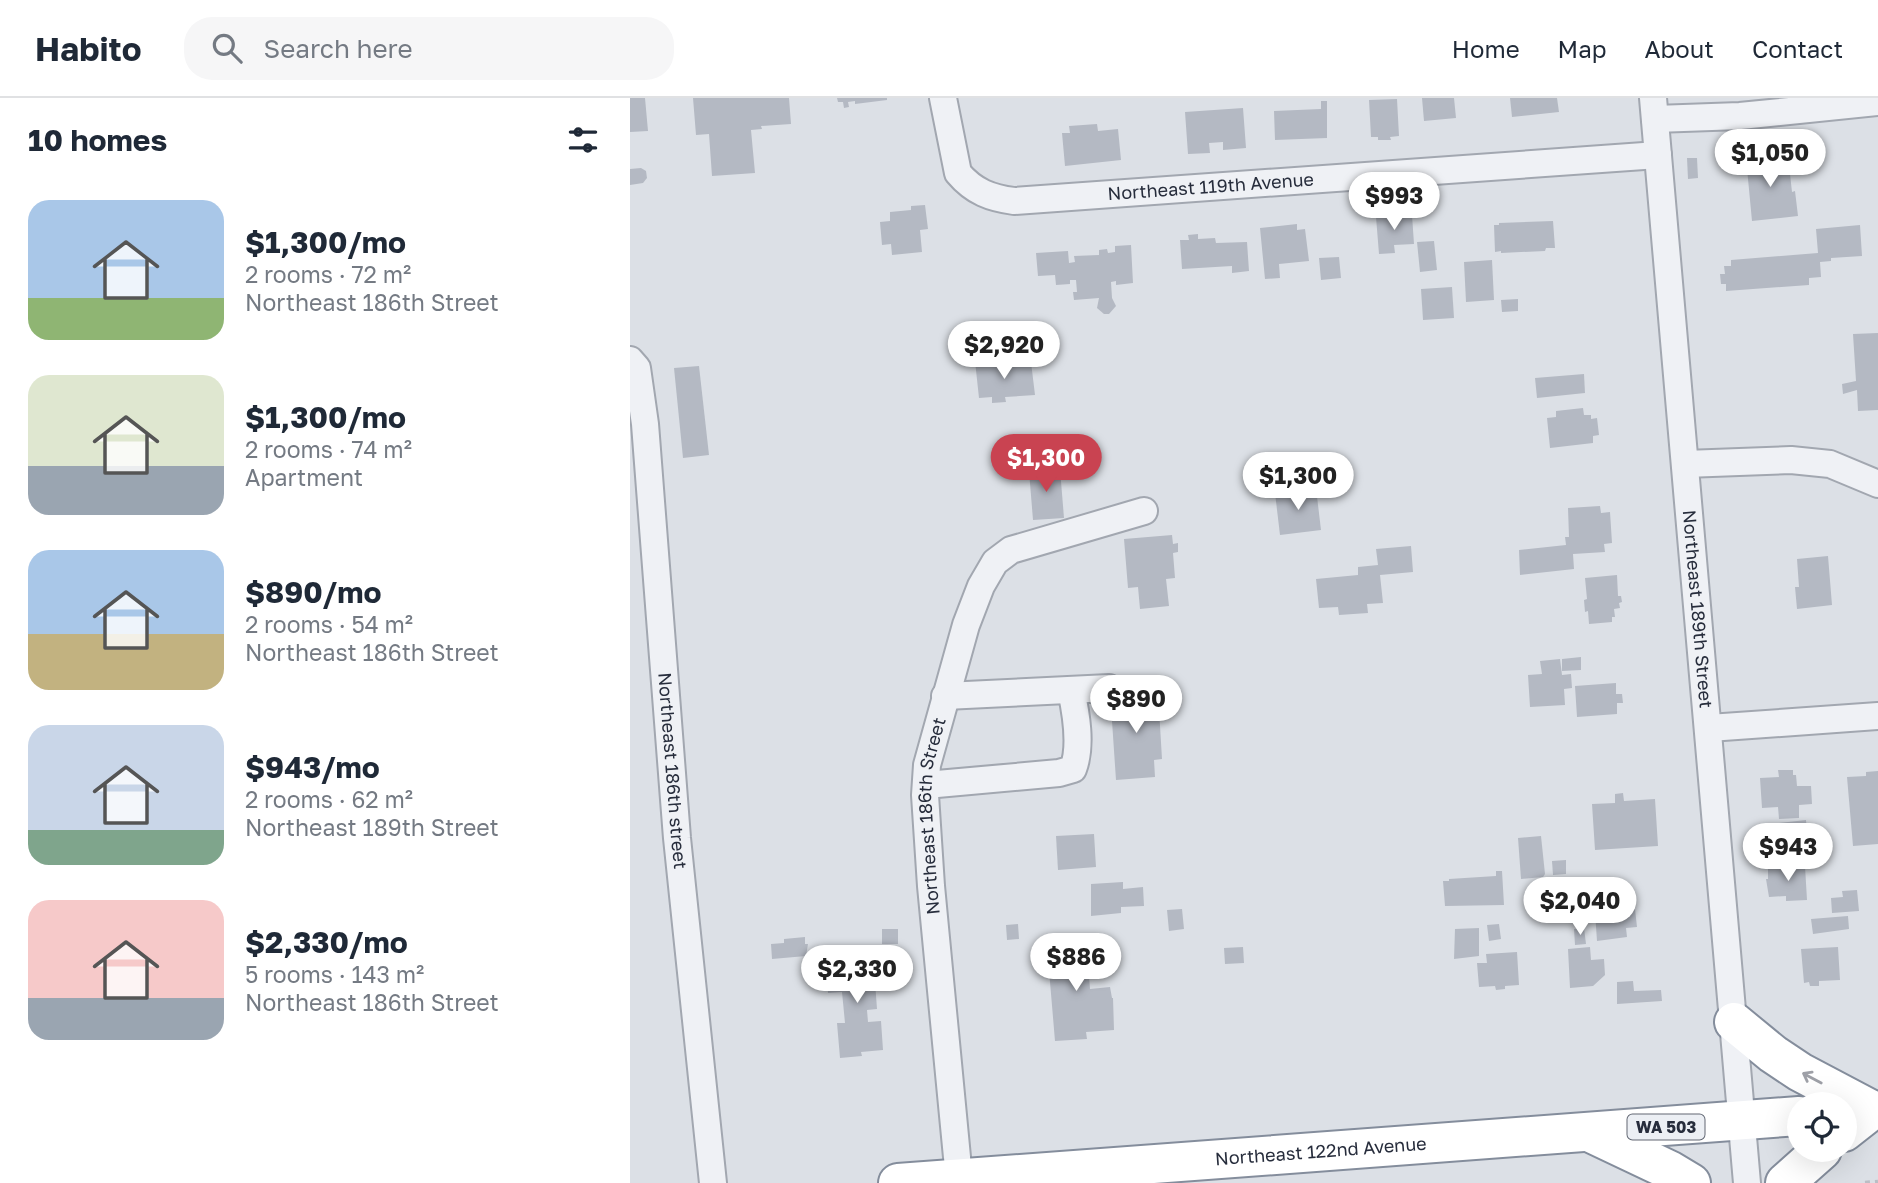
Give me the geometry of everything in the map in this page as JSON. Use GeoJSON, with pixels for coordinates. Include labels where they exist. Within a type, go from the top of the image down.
{"type":"FeatureCollection","features":[{"type":"Feature","properties":{"kind":"highway"},"geometry":{"type":"LineString","coordinates":[[1734,1022],[1773,1054],[1860,1116]]}},
{"type":"Feature","properties":{"kind":"highway","name":"WA 503"},"geometry":{"type":"LineString","coordinates":[[1742,1121],[1787,1117]]}},
{"type":"Feature","properties":{"kind":"highway","name":"Northeast 122nd Avenue"},"geometry":{"type":"LineString","coordinates":[[898,1183],[1742,1121]]}},
{"type":"Feature","properties":{"kind":"highway"},"geometry":{"type":"LineString","coordinates":[[1589,1132],[1691,1183]]}},
{"type":"Feature","properties":{"kind":"highway"},"geometry":{"type":"LineString","coordinates":[[1785,1183],[1809,1162]]}},
{"type":"Feature","properties":{"kind":"street","name":"Northeast 119th Avenue"},"geometry":{"type":"LineString","coordinates":[[943,98],[958,173],[966,183],[992,198],[1014,201],[1658,155]]}},
{"type":"Feature","properties":{"kind":"street"},"geometry":{"type":"LineString","coordinates":[[1654,109],[1878,102]]}},
{"type":"Feature","properties":{"kind":"street","name":"Northeast 189th Street"},"geometry":{"type":"LineString","coordinates":[[1654,109],[1747,1183]]}},
{"type":"Feature","properties":{"kind":"street","name":"Northeast 186th street"},"geometry":{"type":"LineString","coordinates":[[630,360],[637,368],[645,424],[677,838],[713,1183]]}},
{"type":"Feature","properties":{"kind":"street"},"geometry":{"type":"LineString","coordinates":[[1685,464],[1804,461],[1830,464],[1878,484]]}},
{"type":"Feature","properties":{"kind":"street","name":"Northeast 186th Street"},"geometry":{"type":"LineString","coordinates":[[959,1178],[931,886],[926,785],[927,765],[945,696],[966,625],[981,586],[995,562],[1011,550],[1144,511]]}},
{"type":"Feature","properties":{"kind":"street"},"geometry":{"type":"LineString","coordinates":[[945,696],[1109,688]]}},
{"type":"Feature","properties":{"kind":"street"},"geometry":{"type":"LineString","coordinates":[[926,785],[1059,773],[1073,769],[1077,759],[1071,690]]}},
{"type":"Feature","properties":{"kind":"street"},"geometry":{"type":"LineString","coordinates":[[1709,728],[1878,716]]}},
{"type":"Feature","properties":{"kind":"path"},"geometry":{"type":"LineString","coordinates":[[1865,1183],[1878,1182]]}},
{"type":"Feature","properties":{"kind":"building"},"geometry":{"type":"Polygon","coordinates":[[[630,98],[645,98],[648,131],[630,132],[630,98]]]}},
{"type":"Feature","properties":{"kind":"building"},"geometry":{"type":"Polygon","coordinates":[[[693,98],[789,98],[791,124],[761,126],[762,129],[751,130],[755,173],[712,176],[709,134],[696,135],[693,98]]]}},
{"type":"Feature","properties":{"kind":"building"},"geometry":{"type":"Polygon","coordinates":[[[837,98],[887,100],[855,104],[855,101],[848,102],[849,107],[844,108],[843,102],[838,102],[837,98]]]}},
{"type":"Feature","properties":{"kind":"building"},"geometry":{"type":"Polygon","coordinates":[[[1422,98],[1454,98],[1456,118],[1424,121],[1422,98]]]}},
{"type":"Feature","properties":{"kind":"building"},"geometry":{"type":"Polygon","coordinates":[[[1510,98],[1557,98],[1559,112],[1512,117],[1510,98]]]}},
{"type":"Feature","properties":{"kind":"building"},"geometry":{"type":"Polygon","coordinates":[[[1397,99],[1399,136],[1390,137],[1391,140],[1371,137],[1369,100],[1397,99]]]}},
{"type":"Feature","properties":{"kind":"building"},"geometry":{"type":"Polygon","coordinates":[[[1321,101],[1327,101],[1327,138],[1275,140],[1274,111],[1321,109],[1321,101]]]}},
{"type":"Feature","properties":{"kind":"building"},"geometry":{"type":"Polygon","coordinates":[[[1243,108],[1246,148],[1223,150],[1223,142],[1209,143],[1210,153],[1188,154],[1185,112],[1243,108]]]}},
{"type":"Feature","properties":{"kind":"building"},"geometry":{"type":"Polygon","coordinates":[[[1097,124],[1098,131],[1118,129],[1121,160],[1065,166],[1062,133],[1070,133],[1069,126],[1097,124]]]}},
{"type":"Feature","properties":{"kind":"building"},"geometry":{"type":"Polygon","coordinates":[[[1780,154],[1782,174],[1790,174],[1792,192],[1795,191],[1798,216],[1752,221],[1746,158],[1780,154]]]}},
{"type":"Feature","properties":{"kind":"building"},"geometry":{"type":"Polygon","coordinates":[[[1687,158],[1697,158],[1698,178],[1688,179],[1687,158]]]}},
{"type":"Feature","properties":{"kind":"building"},"geometry":{"type":"Polygon","coordinates":[[[641,168],[646,171],[647,178],[643,183],[630,185],[630,169],[641,168]]]}},
{"type":"Feature","properties":{"kind":"building"},"geometry":{"type":"Polygon","coordinates":[[[925,205],[928,229],[920,230],[922,252],[892,255],[891,244],[882,245],[880,222],[890,221],[890,212],[911,210],[911,206],[925,205]]]}},
{"type":"Feature","properties":{"kind":"building"},"geometry":{"type":"Polygon","coordinates":[[[1400,212],[1400,216],[1412,215],[1414,244],[1394,245],[1395,253],[1379,254],[1376,217],[1389,217],[1389,213],[1400,212]]]}},
{"type":"Feature","properties":{"kind":"building"},"geometry":{"type":"Polygon","coordinates":[[[1553,221],[1555,248],[1546,248],[1545,251],[1495,252],[1494,225],[1553,221]]]}},
{"type":"Feature","properties":{"kind":"building"},"geometry":{"type":"Polygon","coordinates":[[[1297,224],[1297,230],[1305,229],[1309,261],[1279,264],[1280,278],[1265,279],[1260,228],[1297,224]]]}},
{"type":"Feature","properties":{"kind":"building"},"geometry":{"type":"Polygon","coordinates":[[[1860,225],[1862,256],[1831,258],[1831,261],[1820,262],[1821,277],[1809,278],[1809,285],[1726,291],[1726,284],[1721,284],[1720,274],[1725,274],[1724,266],[1731,266],[1731,260],[1818,253],[1816,229],[1860,225]]]}},
{"type":"Feature","properties":{"kind":"building"},"geometry":{"type":"Polygon","coordinates":[[[1198,234],[1198,239],[1215,238],[1216,243],[1247,242],[1249,271],[1232,273],[1232,266],[1182,269],[1180,240],[1189,240],[1188,235],[1198,234]]]}},
{"type":"Feature","properties":{"kind":"building"},"geometry":{"type":"Polygon","coordinates":[[[1434,241],[1437,270],[1420,272],[1417,242],[1434,241]]]}},
{"type":"Feature","properties":{"kind":"building"},"geometry":{"type":"Polygon","coordinates":[[[1131,245],[1133,283],[1116,285],[1116,281],[1111,282],[1112,298],[1116,306],[1109,314],[1104,314],[1097,308],[1099,298],[1074,300],[1073,292],[1077,292],[1076,280],[1070,280],[1070,284],[1056,285],[1055,275],[1038,276],[1036,253],[1068,251],[1069,263],[1075,262],[1074,256],[1099,255],[1099,250],[1107,249],[1108,253],[1115,252],[1115,246],[1131,245]]]}},
{"type":"Feature","properties":{"kind":"building"},"geometry":{"type":"Polygon","coordinates":[[[1339,257],[1341,278],[1321,280],[1319,258],[1339,257]]]}},
{"type":"Feature","properties":{"kind":"building"},"geometry":{"type":"Polygon","coordinates":[[[1492,260],[1494,300],[1466,302],[1464,262],[1492,260]]]}},
{"type":"Feature","properties":{"kind":"building"},"geometry":{"type":"Polygon","coordinates":[[[1452,287],[1454,318],[1423,320],[1421,289],[1452,287]]]}},
{"type":"Feature","properties":{"kind":"building"},"geometry":{"type":"Polygon","coordinates":[[[1518,299],[1518,311],[1502,312],[1501,300],[1518,299]]]}},
{"type":"Feature","properties":{"kind":"building"},"geometry":{"type":"Polygon","coordinates":[[[1878,333],[1878,410],[1858,411],[1857,390],[1843,394],[1842,384],[1856,381],[1853,334],[1878,333]]]}},
{"type":"Feature","properties":{"kind":"building"},"geometry":{"type":"Polygon","coordinates":[[[988,360],[988,366],[1031,362],[1035,395],[1005,397],[1006,402],[992,403],[992,397],[979,398],[975,361],[988,360]]]}},
{"type":"Feature","properties":{"kind":"building"},"geometry":{"type":"Polygon","coordinates":[[[699,366],[709,455],[683,458],[674,368],[699,366]]]}},
{"type":"Feature","properties":{"kind":"building"},"geometry":{"type":"Polygon","coordinates":[[[1584,374],[1585,393],[1537,398],[1535,378],[1584,374]]]}},
{"type":"Feature","properties":{"kind":"building"},"geometry":{"type":"Polygon","coordinates":[[[1583,408],[1584,415],[1591,415],[1591,419],[1597,418],[1599,435],[1593,436],[1593,443],[1550,448],[1547,418],[1556,417],[1556,411],[1583,408]]]}},
{"type":"Feature","properties":{"kind":"building"},"geometry":{"type":"Polygon","coordinates":[[[1060,469],[1064,518],[1033,520],[1029,471],[1060,469]]]}},
{"type":"Feature","properties":{"kind":"building"},"geometry":{"type":"Polygon","coordinates":[[[1316,488],[1321,530],[1280,535],[1275,493],[1316,488]]]}},
{"type":"Feature","properties":{"kind":"building"},"geometry":{"type":"Polygon","coordinates":[[[1600,506],[1601,513],[1610,512],[1612,543],[1604,544],[1605,552],[1573,554],[1574,569],[1520,575],[1519,550],[1566,545],[1565,537],[1569,537],[1568,508],[1600,506]]]}},
{"type":"Feature","properties":{"kind":"building"},"geometry":{"type":"Polygon","coordinates":[[[1172,535],[1173,544],[1178,543],[1178,552],[1173,553],[1175,578],[1166,579],[1169,606],[1140,609],[1138,587],[1128,588],[1124,539],[1172,535]]]}},
{"type":"Feature","properties":{"kind":"building"},"geometry":{"type":"Polygon","coordinates":[[[1411,546],[1413,572],[1380,575],[1383,603],[1367,604],[1368,613],[1339,615],[1338,607],[1319,608],[1316,579],[1358,575],[1358,567],[1378,565],[1376,549],[1411,546]]]}},
{"type":"Feature","properties":{"kind":"building"},"geometry":{"type":"Polygon","coordinates":[[[1828,556],[1832,605],[1797,609],[1797,559],[1828,556]]]}},
{"type":"Feature","properties":{"kind":"building"},"geometry":{"type":"Polygon","coordinates":[[[1617,575],[1618,596],[1621,596],[1622,602],[1619,603],[1620,608],[1614,609],[1615,617],[1612,617],[1612,622],[1589,624],[1588,611],[1585,612],[1585,578],[1617,575]]]}},
{"type":"Feature","properties":{"kind":"building"},"geometry":{"type":"Polygon","coordinates":[[[1581,657],[1581,670],[1562,671],[1562,659],[1581,657]]]}},
{"type":"Feature","properties":{"kind":"building"},"geometry":{"type":"Polygon","coordinates":[[[1560,659],[1562,675],[1571,674],[1572,688],[1564,689],[1565,705],[1530,707],[1528,675],[1542,674],[1540,661],[1560,659]]]}},
{"type":"Feature","properties":{"kind":"building"},"geometry":{"type":"Polygon","coordinates":[[[1616,683],[1616,694],[1622,694],[1623,703],[1617,703],[1617,714],[1577,717],[1575,686],[1616,683]]]}},
{"type":"Feature","properties":{"kind":"building"},"geometry":{"type":"Polygon","coordinates":[[[1148,684],[1149,709],[1159,709],[1162,759],[1154,760],[1155,777],[1116,780],[1112,721],[1120,720],[1118,686],[1148,684]]]}},
{"type":"Feature","properties":{"kind":"building"},"geometry":{"type":"Polygon","coordinates":[[[1778,770],[1793,770],[1797,786],[1811,786],[1812,804],[1799,805],[1799,818],[1779,819],[1778,807],[1762,808],[1760,778],[1779,777],[1778,770]]]}},
{"type":"Feature","properties":{"kind":"building"},"geometry":{"type":"Polygon","coordinates":[[[1878,771],[1878,844],[1853,846],[1847,777],[1866,776],[1866,772],[1878,771]]]}},
{"type":"Feature","properties":{"kind":"building"},"geometry":{"type":"Polygon","coordinates":[[[1623,793],[1624,801],[1655,799],[1658,846],[1595,850],[1592,804],[1615,803],[1615,794],[1623,793]]]}},
{"type":"Feature","properties":{"kind":"building"},"geometry":{"type":"Polygon","coordinates":[[[1806,820],[1808,845],[1781,848],[1779,823],[1806,820]]]}},
{"type":"Feature","properties":{"kind":"building"},"geometry":{"type":"Polygon","coordinates":[[[1094,834],[1096,867],[1058,870],[1056,836],[1094,834]]]}},
{"type":"Feature","properties":{"kind":"building"},"geometry":{"type":"Polygon","coordinates":[[[1541,836],[1545,874],[1543,877],[1521,879],[1518,838],[1541,836]]]}},
{"type":"Feature","properties":{"kind":"building"},"geometry":{"type":"Polygon","coordinates":[[[1566,860],[1566,874],[1553,875],[1552,861],[1566,860]]]}},
{"type":"Feature","properties":{"kind":"building"},"geometry":{"type":"Polygon","coordinates":[[[1805,866],[1807,900],[1786,901],[1786,896],[1769,897],[1766,879],[1768,868],[1786,867],[1786,872],[1787,867],[1805,866]]]}},
{"type":"Feature","properties":{"kind":"building"},"geometry":{"type":"Polygon","coordinates":[[[1496,871],[1502,871],[1504,905],[1445,906],[1443,881],[1496,876],[1496,871]]]}},
{"type":"Feature","properties":{"kind":"building"},"geometry":{"type":"Polygon","coordinates":[[[1123,882],[1123,889],[1143,887],[1144,906],[1121,907],[1121,913],[1091,916],[1091,884],[1123,882]]]}},
{"type":"Feature","properties":{"kind":"building"},"geometry":{"type":"Polygon","coordinates":[[[1857,890],[1859,911],[1832,913],[1831,898],[1843,897],[1842,891],[1857,890]]]}},
{"type":"Feature","properties":{"kind":"building"},"geometry":{"type":"Polygon","coordinates":[[[1182,909],[1184,929],[1169,931],[1167,910],[1182,909]]]}},
{"type":"Feature","properties":{"kind":"building"},"geometry":{"type":"Polygon","coordinates":[[[1635,909],[1637,927],[1626,928],[1627,937],[1597,941],[1595,912],[1635,909]]]}},
{"type":"Feature","properties":{"kind":"building"},"geometry":{"type":"Polygon","coordinates":[[[1848,916],[1849,929],[1813,934],[1811,919],[1848,916]]]}},
{"type":"Feature","properties":{"kind":"building"},"geometry":{"type":"Polygon","coordinates":[[[1018,924],[1019,939],[1007,940],[1006,925],[1018,924]]]}},
{"type":"Feature","properties":{"kind":"building"},"geometry":{"type":"Polygon","coordinates":[[[1499,924],[1501,939],[1489,941],[1487,925],[1499,924]]]}},
{"type":"Feature","properties":{"kind":"building"},"geometry":{"type":"Polygon","coordinates":[[[1479,928],[1479,956],[1454,959],[1455,929],[1479,928]]]}},
{"type":"Feature","properties":{"kind":"building"},"geometry":{"type":"Polygon","coordinates":[[[1584,928],[1586,944],[1575,945],[1574,929],[1584,928]]]}},
{"type":"Feature","properties":{"kind":"building"},"geometry":{"type":"Polygon","coordinates":[[[882,929],[898,929],[898,944],[882,944],[882,929]]]}},
{"type":"Feature","properties":{"kind":"building"},"geometry":{"type":"Polygon","coordinates":[[[805,937],[805,944],[808,944],[806,956],[772,959],[771,944],[784,943],[784,939],[805,937]]]}},
{"type":"Feature","properties":{"kind":"building"},"geometry":{"type":"Polygon","coordinates":[[[1086,940],[1087,950],[1091,950],[1092,964],[1088,964],[1090,989],[1110,987],[1114,1030],[1086,1032],[1087,1039],[1055,1041],[1045,943],[1086,940]]]}},
{"type":"Feature","properties":{"kind":"building"},"geometry":{"type":"Polygon","coordinates":[[[1243,947],[1244,963],[1225,964],[1224,948],[1243,947]]]}},
{"type":"Feature","properties":{"kind":"building"},"geometry":{"type":"Polygon","coordinates":[[[1590,947],[1591,960],[1604,959],[1605,975],[1593,986],[1570,988],[1568,949],[1590,947]]]}},
{"type":"Feature","properties":{"kind":"building"},"geometry":{"type":"Polygon","coordinates":[[[1838,947],[1840,980],[1819,981],[1819,986],[1804,983],[1801,949],[1838,947]]]}},
{"type":"Feature","properties":{"kind":"building"},"geometry":{"type":"Polygon","coordinates":[[[1517,952],[1519,985],[1496,990],[1495,986],[1479,987],[1477,963],[1487,963],[1486,954],[1517,952]]]}},
{"type":"Feature","properties":{"kind":"building"},"geometry":{"type":"Polygon","coordinates":[[[873,954],[877,1009],[867,1010],[868,1022],[881,1021],[883,1050],[840,1058],[837,1023],[845,1023],[842,992],[828,993],[827,972],[839,971],[838,957],[873,954]]]}},
{"type":"Feature","properties":{"kind":"building"},"geometry":{"type":"Polygon","coordinates":[[[1633,981],[1634,991],[1661,990],[1662,1001],[1617,1004],[1617,982],[1633,981]]]}}]}
